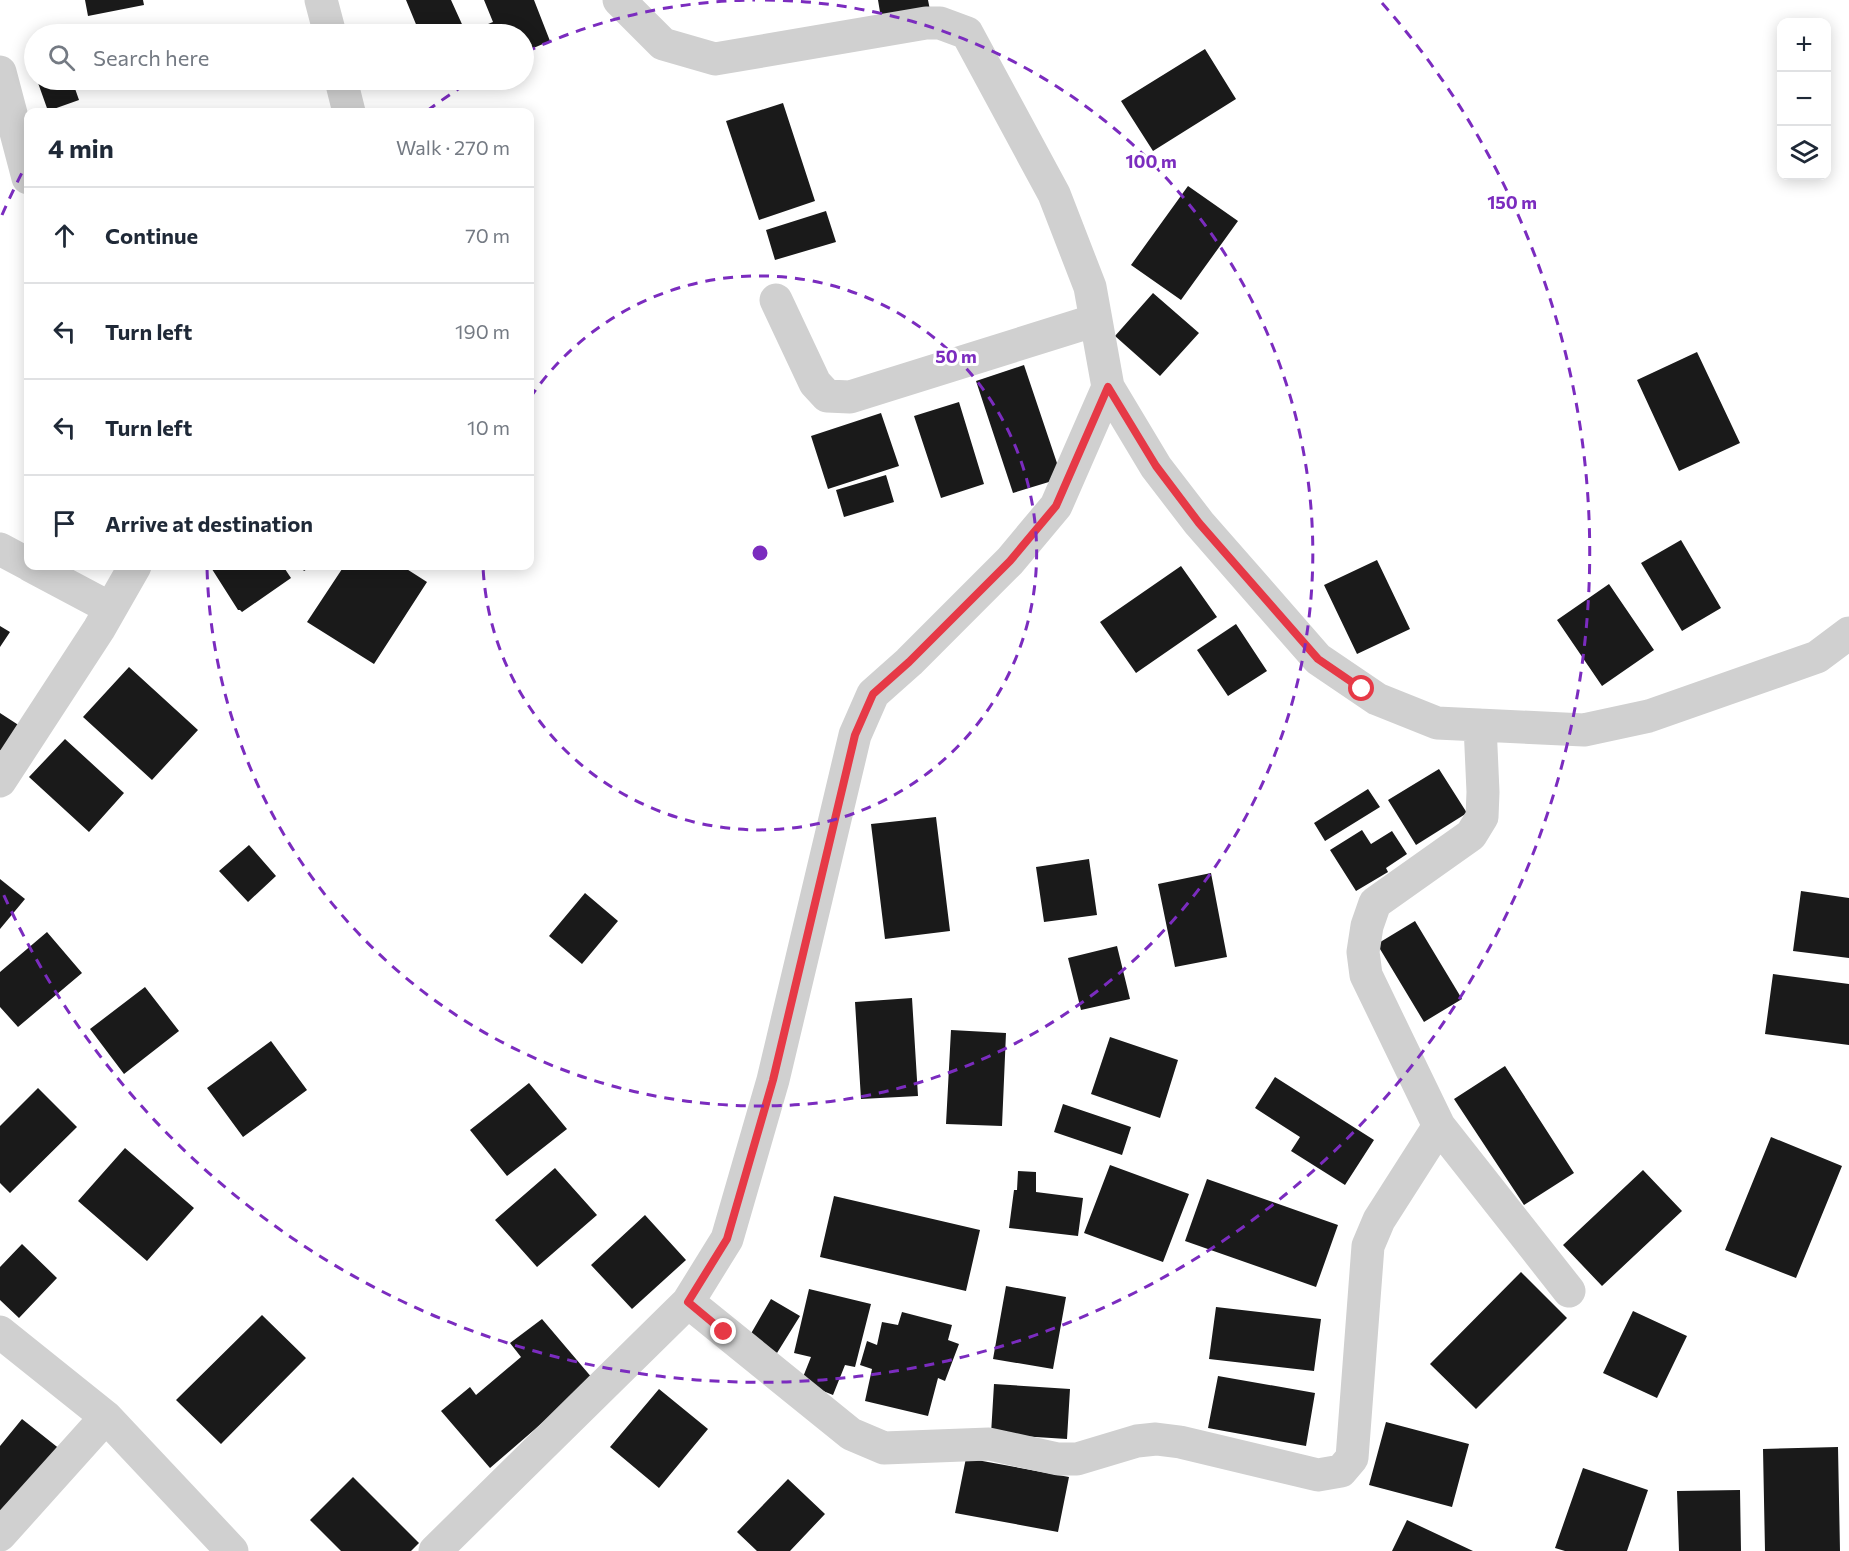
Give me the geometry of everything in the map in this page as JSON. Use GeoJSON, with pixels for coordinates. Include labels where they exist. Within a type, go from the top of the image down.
{"type":"FeatureCollection","features":[{"type":"Feature","properties":{"kind":"street"},"geometry":{"type":"LineString","coordinates":[[321,0],[327,24]]}},
{"type":"Feature","properties":{"kind":"street"},"geometry":{"type":"LineString","coordinates":[[619,0],[663,44],[715,59],[926,23],[940,23],[967,33],[1054,194],[1090,287],[1108,387],[1156,466],[1185,504],[1318,659],[1377,699],[1437,723],[1584,730],[1649,716],[1816,657],[1849,633]]}},
{"type":"Feature","properties":{"kind":"street"},"geometry":{"type":"LineString","coordinates":[[0,72],[24,163]]}},
{"type":"Feature","properties":{"kind":"street"},"geometry":{"type":"LineString","coordinates":[[344,90],[348,108]]}},
{"type":"Feature","properties":{"kind":"street"},"geometry":{"type":"LineString","coordinates":[[776,300],[815,383],[827,396],[850,397],[1096,320]]}},
{"type":"Feature","properties":{"kind":"street"},"geometry":{"type":"LineString","coordinates":[[435,1551],[688,1302],[727,1239],[773,1080],[855,735],[873,694],[909,662],[1010,561],[1056,506],[1108,387]]}},
{"type":"Feature","properties":{"kind":"street"},"geometry":{"type":"LineString","coordinates":[[0,549],[24,562]]}},
{"type":"Feature","properties":{"kind":"street"},"geometry":{"type":"LineString","coordinates":[[39,570],[110,608]]}},
{"type":"Feature","properties":{"kind":"street"},"geometry":{"type":"LineString","coordinates":[[0,781],[99,629],[133,570]]}},
{"type":"Feature","properties":{"kind":"street"},"geometry":{"type":"LineString","coordinates":[[1480,725],[1484,792],[1482,817],[1471,835],[1376,903],[1367,926],[1363,952],[1366,975],[1439,1126],[1569,1291]]}},
{"type":"Feature","properties":{"kind":"street"},"geometry":{"type":"LineString","coordinates":[[688,1302],[851,1434],[884,1448],[989,1444],[1058,1459],[1077,1459],[1137,1441],[1156,1439],[1180,1442],[1318,1475],[1341,1471],[1352,1458],[1368,1246],[1378,1220],[1439,1126]]}},
{"type":"Feature","properties":{"kind":"street"},"geometry":{"type":"LineString","coordinates":[[0,1332],[106,1417],[232,1551]]}},
{"type":"Feature","properties":{"kind":"street"},"geometry":{"type":"LineString","coordinates":[[0,1535],[106,1417]]}},
{"type":"Feature","properties":{"kind":"building"},"geometry":{"type":"Polygon","coordinates":[[[85,0],[143,0],[144,5],[88,16],[85,0]]]}},
{"type":"Feature","properties":{"kind":"building"},"geometry":{"type":"Polygon","coordinates":[[[406,0],[451,0],[462,24],[416,24],[406,0]]]}},
{"type":"Feature","properties":{"kind":"building"},"geometry":{"type":"Polygon","coordinates":[[[484,0],[534,0],[550,41],[534,48],[534,24],[488,24],[493,22],[484,0]]]}},
{"type":"Feature","properties":{"kind":"building"},"geometry":{"type":"Polygon","coordinates":[[[878,0],[928,0],[930,10],[881,18],[878,0]]]}},
{"type":"Feature","properties":{"kind":"building"},"geometry":{"type":"Polygon","coordinates":[[[1205,49],[1236,99],[1153,151],[1121,101],[1205,49]]]}},
{"type":"Feature","properties":{"kind":"building"},"geometry":{"type":"Polygon","coordinates":[[[41,90],[76,90],[79,100],[56,108],[47,108],[41,90]]]}},
{"type":"Feature","properties":{"kind":"building"},"geometry":{"type":"Polygon","coordinates":[[[783,103],[815,201],[759,220],[726,121],[783,103]]]}},
{"type":"Feature","properties":{"kind":"building"},"geometry":{"type":"Polygon","coordinates":[[[1188,186],[1238,221],[1181,300],[1131,265],[1188,186]]]}},
{"type":"Feature","properties":{"kind":"building"},"geometry":{"type":"Polygon","coordinates":[[[826,211],[836,242],[775,260],[766,230],[826,211]]]}},
{"type":"Feature","properties":{"kind":"building"},"geometry":{"type":"Polygon","coordinates":[[[1153,293],[1199,333],[1160,376],[1115,336],[1153,293]]]}},
{"type":"Feature","properties":{"kind":"building"},"geometry":{"type":"Polygon","coordinates":[[[1697,352],[1740,443],[1679,471],[1637,380],[1697,352]]]}},
{"type":"Feature","properties":{"kind":"building"},"geometry":{"type":"Polygon","coordinates":[[[1024,365],[1062,478],[1013,493],[976,381],[1024,365]]]}},
{"type":"Feature","properties":{"kind":"building"},"geometry":{"type":"Polygon","coordinates":[[[959,402],[984,484],[941,498],[914,416],[959,402]]]}},
{"type":"Feature","properties":{"kind":"building"},"geometry":{"type":"Polygon","coordinates":[[[881,413],[899,466],[828,489],[811,436],[881,413]]]}},
{"type":"Feature","properties":{"kind":"building"},"geometry":{"type":"Polygon","coordinates":[[[886,475],[894,502],[844,517],[836,490],[886,475]]]}},
{"type":"Feature","properties":{"kind":"building"},"geometry":{"type":"Polygon","coordinates":[[[1681,540],[1721,608],[1682,631],[1641,563],[1681,540]]]}},
{"type":"Feature","properties":{"kind":"building"},"geometry":{"type":"Polygon","coordinates":[[[1377,560],[1410,629],[1357,654],[1324,585],[1377,560]]]}},
{"type":"Feature","properties":{"kind":"building"},"geometry":{"type":"Polygon","coordinates":[[[1181,566],[1217,617],[1136,673],[1100,622],[1181,566]]]}},
{"type":"Feature","properties":{"kind":"building"},"geometry":{"type":"Polygon","coordinates":[[[213,570],[286,570],[291,578],[242,612],[238,610],[213,570]]]}},
{"type":"Feature","properties":{"kind":"building"},"geometry":{"type":"Polygon","coordinates":[[[341,570],[408,570],[427,582],[374,664],[307,622],[341,570]]]}},
{"type":"Feature","properties":{"kind":"building"},"geometry":{"type":"Polygon","coordinates":[[[1609,584],[1654,650],[1602,686],[1557,620],[1609,584]]]}},
{"type":"Feature","properties":{"kind":"building"},"geometry":{"type":"Polygon","coordinates":[[[1236,624],[1267,671],[1228,696],[1197,650],[1236,624]]]}},
{"type":"Feature","properties":{"kind":"building"},"geometry":{"type":"Polygon","coordinates":[[[0,626],[10,632],[0,647],[0,626]]]}},
{"type":"Feature","properties":{"kind":"building"},"geometry":{"type":"Polygon","coordinates":[[[129,667],[198,730],[152,780],[83,717],[129,667]]]}},
{"type":"Feature","properties":{"kind":"building"},"geometry":{"type":"Polygon","coordinates":[[[0,713],[20,726],[3,752],[0,750],[0,713]]]}},
{"type":"Feature","properties":{"kind":"building"},"geometry":{"type":"Polygon","coordinates":[[[65,739],[124,793],[89,832],[29,777],[65,739]]]}},
{"type":"Feature","properties":{"kind":"building"},"geometry":{"type":"Polygon","coordinates":[[[1439,769],[1467,813],[1416,845],[1388,800],[1439,769]]]}},
{"type":"Feature","properties":{"kind":"building"},"geometry":{"type":"Polygon","coordinates":[[[1368,789],[1380,807],[1325,841],[1314,823],[1368,789]]]}},
{"type":"Feature","properties":{"kind":"building"},"geometry":{"type":"Polygon","coordinates":[[[936,817],[950,931],[885,939],[871,824],[936,817]]]}},
{"type":"Feature","properties":{"kind":"building"},"geometry":{"type":"Polygon","coordinates":[[[1362,830],[1371,844],[1392,831],[1407,854],[1386,868],[1388,872],[1356,891],[1330,850],[1362,830]]]}},
{"type":"Feature","properties":{"kind":"building"},"geometry":{"type":"Polygon","coordinates":[[[249,845],[276,876],[248,902],[219,871],[249,845]]]}},
{"type":"Feature","properties":{"kind":"building"},"geometry":{"type":"Polygon","coordinates":[[[1089,859],[1097,915],[1044,922],[1036,867],[1089,859]]]}},
{"type":"Feature","properties":{"kind":"building"},"geometry":{"type":"Polygon","coordinates":[[[1211,873],[1227,957],[1175,967],[1158,884],[1211,873]]]}},
{"type":"Feature","properties":{"kind":"building"},"geometry":{"type":"Polygon","coordinates":[[[0,879],[25,899],[0,929],[0,879]]]}},
{"type":"Feature","properties":{"kind":"building"},"geometry":{"type":"Polygon","coordinates":[[[1801,891],[1849,898],[1849,958],[1793,951],[1801,891]]]}},
{"type":"Feature","properties":{"kind":"building"},"geometry":{"type":"Polygon","coordinates":[[[585,893],[618,921],[582,964],[549,936],[585,893]]]}},
{"type":"Feature","properties":{"kind":"building"},"geometry":{"type":"Polygon","coordinates":[[[1415,921],[1462,999],[1424,1022],[1377,944],[1415,921]]]}},
{"type":"Feature","properties":{"kind":"building"},"geometry":{"type":"Polygon","coordinates":[[[47,932],[82,973],[18,1027],[0,1007],[0,972],[47,932]]]}},
{"type":"Feature","properties":{"kind":"building"},"geometry":{"type":"Polygon","coordinates":[[[1117,946],[1130,999],[1081,1010],[1068,958],[1117,946]]]}},
{"type":"Feature","properties":{"kind":"building"},"geometry":{"type":"Polygon","coordinates":[[[1773,974],[1849,984],[1849,1045],[1765,1034],[1773,974]]]}},
{"type":"Feature","properties":{"kind":"building"},"geometry":{"type":"Polygon","coordinates":[[[145,987],[179,1031],[124,1074],[90,1029],[145,987]]]}},
{"type":"Feature","properties":{"kind":"building"},"geometry":{"type":"Polygon","coordinates":[[[912,998],[918,1096],[861,1099],[855,1002],[912,998]]]}},
{"type":"Feature","properties":{"kind":"building"},"geometry":{"type":"Polygon","coordinates":[[[951,1030],[1006,1033],[1002,1126],[946,1124],[951,1030]]]}},
{"type":"Feature","properties":{"kind":"building"},"geometry":{"type":"Polygon","coordinates":[[[1110,1037],[1178,1060],[1160,1118],[1091,1094],[1110,1037]]]}},
{"type":"Feature","properties":{"kind":"building"},"geometry":{"type":"Polygon","coordinates":[[[271,1041],[307,1090],[243,1137],[207,1088],[271,1041]]]}},
{"type":"Feature","properties":{"kind":"building"},"geometry":{"type":"Polygon","coordinates":[[[1505,1066],[1574,1173],[1524,1205],[1454,1099],[1505,1066]]]}},
{"type":"Feature","properties":{"kind":"building"},"geometry":{"type":"Polygon","coordinates":[[[1275,1077],[1374,1140],[1345,1185],[1291,1151],[1300,1137],[1255,1108],[1275,1077]]]}},
{"type":"Feature","properties":{"kind":"building"},"geometry":{"type":"Polygon","coordinates":[[[529,1083],[567,1129],[507,1176],[470,1130],[529,1083]]]}},
{"type":"Feature","properties":{"kind":"building"},"geometry":{"type":"Polygon","coordinates":[[[38,1088],[77,1127],[10,1193],[0,1183],[0,1126],[38,1088]]]}},
{"type":"Feature","properties":{"kind":"building"},"geometry":{"type":"Polygon","coordinates":[[[1063,1104],[1131,1127],[1122,1155],[1054,1132],[1063,1104]]]}},
{"type":"Feature","properties":{"kind":"building"},"geometry":{"type":"Polygon","coordinates":[[[1771,1137],[1842,1166],[1796,1278],[1725,1250],[1771,1137]]]}},
{"type":"Feature","properties":{"kind":"building"},"geometry":{"type":"Polygon","coordinates":[[[125,1148],[194,1208],[147,1261],[78,1201],[125,1148]]]}},
{"type":"Feature","properties":{"kind":"building"},"geometry":{"type":"Polygon","coordinates":[[[1110,1165],[1189,1194],[1163,1262],[1084,1233],[1110,1165]]]}},
{"type":"Feature","properties":{"kind":"building"},"geometry":{"type":"Polygon","coordinates":[[[555,1168],[597,1215],[537,1267],[495,1220],[555,1168]]]}},
{"type":"Feature","properties":{"kind":"building"},"geometry":{"type":"Polygon","coordinates":[[[1643,1170],[1682,1211],[1602,1286],[1563,1245],[1643,1170]]]}},
{"type":"Feature","properties":{"kind":"building"},"geometry":{"type":"Polygon","coordinates":[[[1018,1171],[1036,1172],[1036,1192],[1083,1198],[1078,1236],[1009,1228],[1014,1190],[1017,1190],[1018,1171]]]}},
{"type":"Feature","properties":{"kind":"building"},"geometry":{"type":"Polygon","coordinates":[[[1207,1179],[1338,1225],[1316,1287],[1185,1241],[1207,1179]]]}},
{"type":"Feature","properties":{"kind":"building"},"geometry":{"type":"Polygon","coordinates":[[[834,1196],[980,1230],[966,1291],[820,1257],[834,1196]]]}},
{"type":"Feature","properties":{"kind":"building"},"geometry":{"type":"Polygon","coordinates":[[[645,1215],[686,1260],[632,1309],[591,1265],[645,1215]]]}},
{"type":"Feature","properties":{"kind":"building"},"geometry":{"type":"Polygon","coordinates":[[[22,1244],[57,1278],[19,1318],[0,1300],[0,1267],[22,1244]]]}},
{"type":"Feature","properties":{"kind":"building"},"geometry":{"type":"Polygon","coordinates":[[[1521,1272],[1567,1318],[1476,1409],[1430,1364],[1521,1272]]]}},
{"type":"Feature","properties":{"kind":"building"},"geometry":{"type":"Polygon","coordinates":[[[1006,1286],[1066,1297],[1053,1369],[993,1359],[1006,1286]]]}},
{"type":"Feature","properties":{"kind":"building"},"geometry":{"type":"Polygon","coordinates":[[[809,1289],[871,1304],[855,1367],[845,1365],[833,1395],[801,1382],[811,1357],[794,1353],[809,1289]]]}},
{"type":"Feature","properties":{"kind":"building"},"geometry":{"type":"Polygon","coordinates":[[[771,1299],[800,1316],[777,1353],[749,1337],[771,1299]]]}},
{"type":"Feature","properties":{"kind":"building"},"geometry":{"type":"Polygon","coordinates":[[[1216,1307],[1321,1319],[1314,1371],[1209,1359],[1216,1307]]]}},
{"type":"Feature","properties":{"kind":"building"},"geometry":{"type":"Polygon","coordinates":[[[1633,1311],[1687,1336],[1657,1398],[1603,1373],[1633,1311]]]}},
{"type":"Feature","properties":{"kind":"building"},"geometry":{"type":"Polygon","coordinates":[[[902,1312],[952,1325],[948,1340],[959,1344],[945,1381],[938,1378],[928,1416],[865,1401],[872,1369],[860,1365],[867,1341],[877,1345],[882,1322],[898,1325],[902,1312]]]}},
{"type":"Feature","properties":{"kind":"building"},"geometry":{"type":"Polygon","coordinates":[[[262,1315],[306,1358],[221,1444],[176,1400],[262,1315]]]}},
{"type":"Feature","properties":{"kind":"building"},"geometry":{"type":"Polygon","coordinates":[[[542,1319],[593,1379],[490,1468],[441,1411],[470,1387],[476,1395],[521,1357],[510,1343],[542,1319]]]}},
{"type":"Feature","properties":{"kind":"building"},"geometry":{"type":"Polygon","coordinates":[[[1218,1376],[1315,1393],[1306,1446],[1208,1428],[1218,1376]]]}},
{"type":"Feature","properties":{"kind":"building"},"geometry":{"type":"Polygon","coordinates":[[[994,1384],[1070,1389],[1067,1439],[991,1434],[994,1384]]]}},
{"type":"Feature","properties":{"kind":"building"},"geometry":{"type":"Polygon","coordinates":[[[659,1389],[708,1429],[659,1488],[610,1447],[659,1389]]]}},
{"type":"Feature","properties":{"kind":"building"},"geometry":{"type":"Polygon","coordinates":[[[22,1419],[61,1450],[0,1526],[0,1446],[22,1419]]]}},
{"type":"Feature","properties":{"kind":"building"},"geometry":{"type":"Polygon","coordinates":[[[1386,1422],[1469,1444],[1452,1507],[1369,1485],[1386,1422]]]}},
{"type":"Feature","properties":{"kind":"building"},"geometry":{"type":"Polygon","coordinates":[[[1838,1447],[1840,1551],[1765,1551],[1763,1449],[1838,1447]]]}},
{"type":"Feature","properties":{"kind":"building"},"geometry":{"type":"Polygon","coordinates":[[[966,1458],[1069,1477],[1058,1532],[955,1513],[966,1458]]]}},
{"type":"Feature","properties":{"kind":"building"},"geometry":{"type":"Polygon","coordinates":[[[1583,1468],[1648,1490],[1627,1551],[1565,1551],[1555,1548],[1583,1468]]]}},
{"type":"Feature","properties":{"kind":"building"},"geometry":{"type":"Polygon","coordinates":[[[353,1477],[419,1543],[411,1551],[341,1551],[310,1520],[353,1477]]]}},
{"type":"Feature","properties":{"kind":"building"},"geometry":{"type":"Polygon","coordinates":[[[788,1479],[825,1514],[790,1551],[757,1551],[737,1532],[788,1479]]]}},
{"type":"Feature","properties":{"kind":"building"},"geometry":{"type":"Polygon","coordinates":[[[1740,1490],[1741,1551],[1679,1551],[1677,1491],[1740,1490]]]}},
{"type":"Feature","properties":{"kind":"building"},"geometry":{"type":"Polygon","coordinates":[[[1407,1520],[1473,1551],[1392,1551],[1407,1520]]]}},
{"type":"Feature","properties":{"kind":"route"},"geometry":{"type":"LineString","coordinates":[[724,1332],[688,1302],[727,1239],[773,1080],[855,735],[873,694],[909,662],[1010,561],[1056,506],[1108,387],[1156,466],[1199,523],[1318,659],[1362,689]]}}]}
